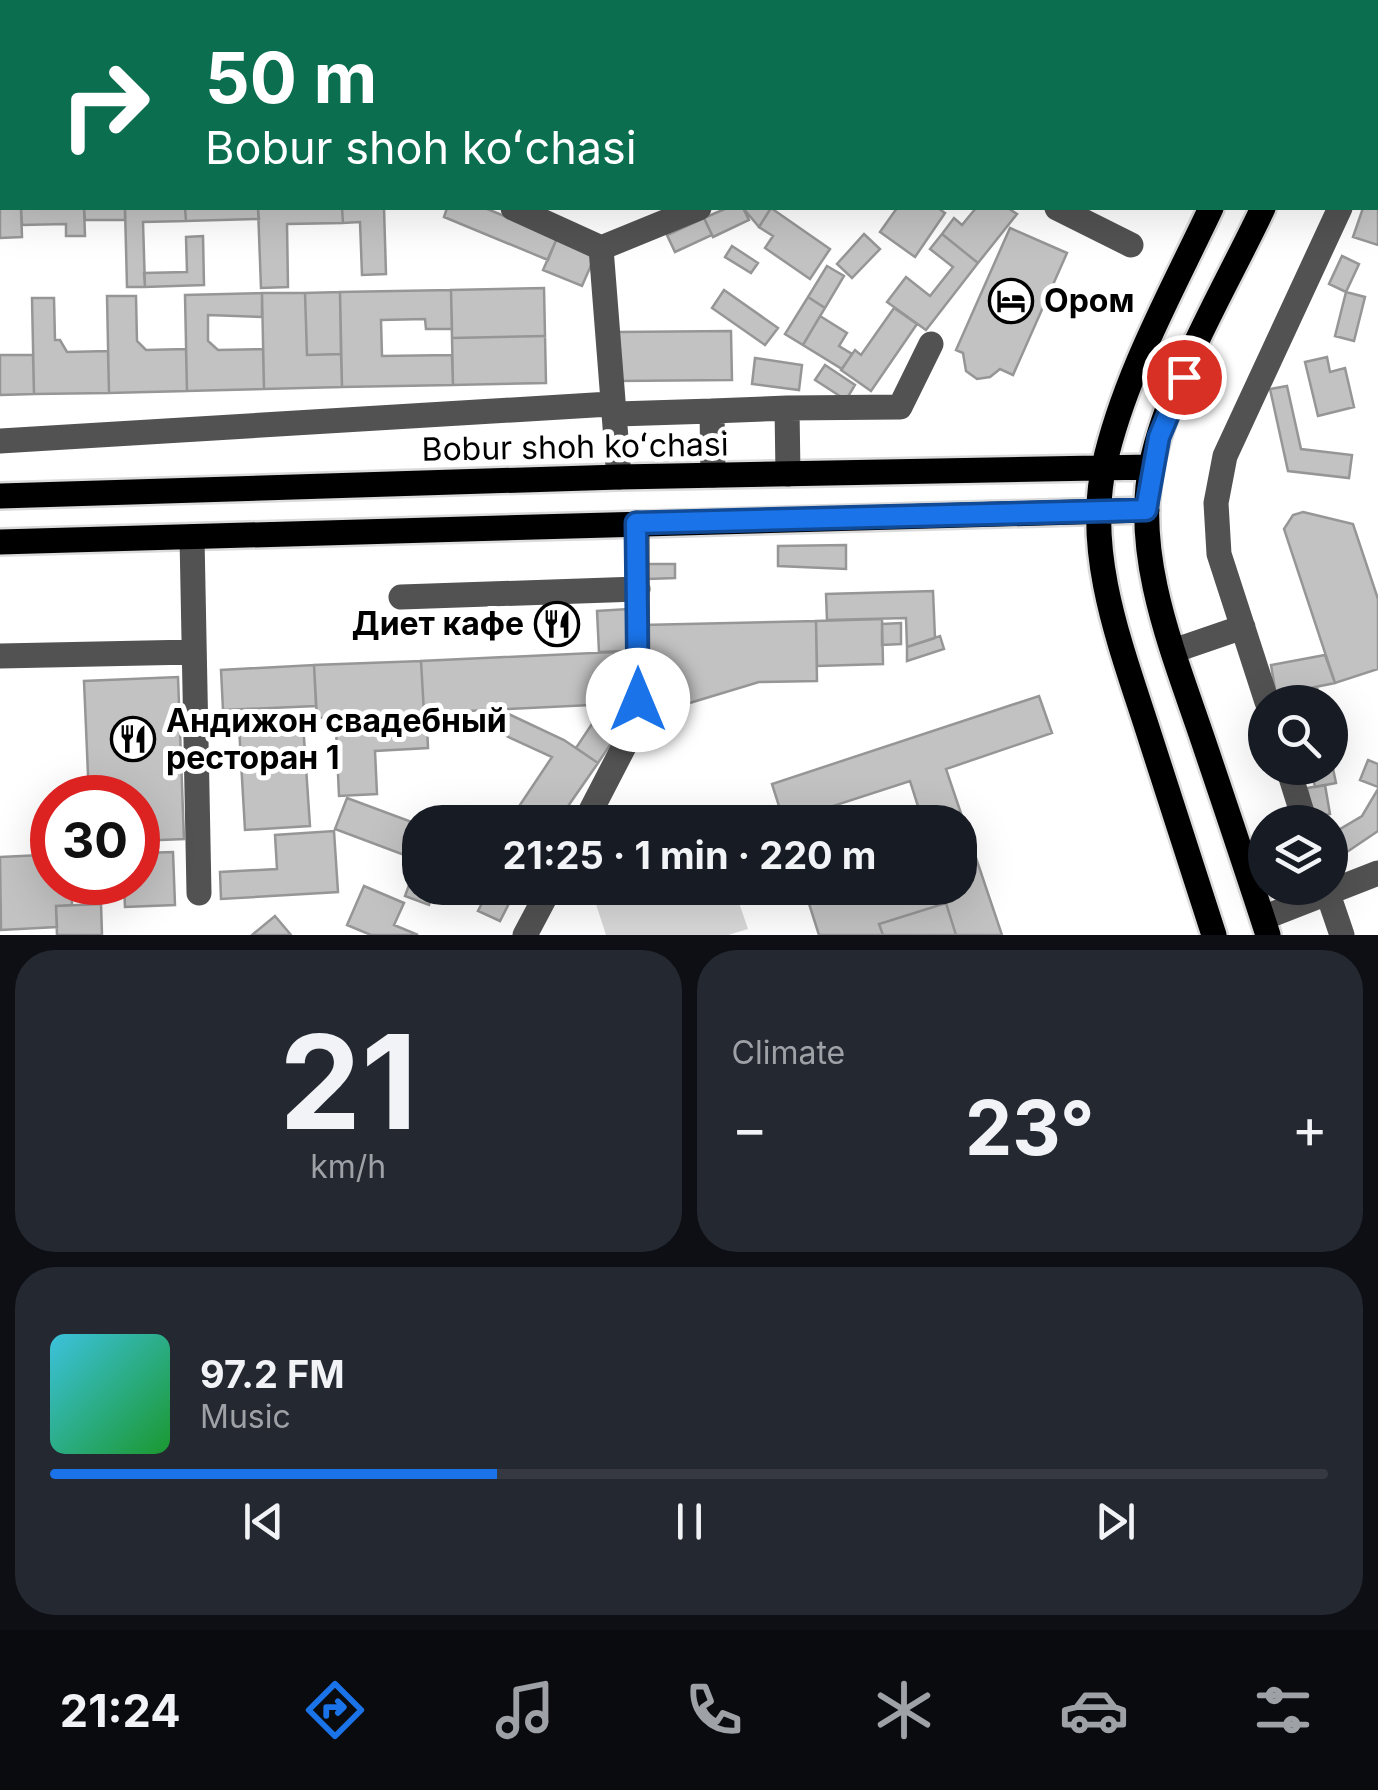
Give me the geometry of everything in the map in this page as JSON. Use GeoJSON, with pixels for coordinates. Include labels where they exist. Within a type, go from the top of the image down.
{"type":"FeatureCollection","features":[{"type":"Feature","properties":{"kind":"main road"},"geometry":{"type":"LineString","coordinates":[[1210,210],[1152,333],[1104,468],[1099,511],[1104,576],[1119,640],[1214,935]]}},
{"type":"Feature","properties":{"kind":"main road"},"geometry":{"type":"LineString","coordinates":[[1262,210],[1174,400],[1151,467],[1146,510],[1147,544],[1173,651],[1266,926]]}},
{"type":"Feature","properties":{"kind":"main road","name":"Bobur shoh koʻchasi"},"geometry":{"type":"LineString","coordinates":[[0,496],[619,477],[1151,467]]}},
{"type":"Feature","properties":{"kind":"main road"},"geometry":{"type":"LineString","coordinates":[[1006,470],[1013,513]]}},
{"type":"Feature","properties":{"kind":"main road"},"geometry":{"type":"LineString","coordinates":[[0,542],[1146,510]]}},
{"type":"Feature","properties":{"kind":"street"},"geometry":{"type":"LineString","coordinates":[[517,210],[601,248],[693,210]]}},
{"type":"Feature","properties":{"kind":"street"},"geometry":{"type":"LineString","coordinates":[[1061,210],[1132,246]]}},
{"type":"Feature","properties":{"kind":"street"},"geometry":{"type":"LineString","coordinates":[[1262,685],[1220,554],[1216,503],[1224,456],[1339,210]]}},
{"type":"Feature","properties":{"kind":"street"},"geometry":{"type":"LineString","coordinates":[[601,248],[619,477]]}},
{"type":"Feature","properties":{"kind":"street"},"geometry":{"type":"LineString","coordinates":[[0,441],[614,409],[900,407],[931,344]]}},
{"type":"Feature","properties":{"kind":"street"},"geometry":{"type":"LineString","coordinates":[[788,408],[788,474]]}},
{"type":"Feature","properties":{"kind":"street"},"geometry":{"type":"LineString","coordinates":[[712,411],[713,476]]}},
{"type":"Feature","properties":{"kind":"street"},"geometry":{"type":"LineString","coordinates":[[594,805],[630,734],[638,700],[636,523]]}},
{"type":"Feature","properties":{"kind":"street"},"geometry":{"type":"LineString","coordinates":[[192,536],[199,893]]}},
{"type":"Feature","properties":{"kind":"street"},"geometry":{"type":"LineString","coordinates":[[401,597],[638,590]]}},
{"type":"Feature","properties":{"kind":"street"},"geometry":{"type":"LineString","coordinates":[[1173,651],[1243,627]]}},
{"type":"Feature","properties":{"kind":"street"},"geometry":{"type":"LineString","coordinates":[[0,656],[194,652]]}},
{"type":"Feature","properties":{"kind":"street"},"geometry":{"type":"LineString","coordinates":[[1348,883],[1378,874]]}},
{"type":"Feature","properties":{"kind":"street"},"geometry":{"type":"LineString","coordinates":[[525,935],[541,905]]}},
{"type":"Feature","properties":{"kind":"street"},"geometry":{"type":"LineString","coordinates":[[1266,926],[1302,905]]}},
{"type":"Feature","properties":{"kind":"street"},"geometry":{"type":"LineString","coordinates":[[1332,905],[1342,935]]}},
{"type":"Feature","properties":{"kind":"shaded area"},"geometry":{"type":"Polygon","coordinates":[[[596,905],[740,905],[748,929],[728,935],[606,935],[596,905]]]}},
{"type":"Feature","properties":{"kind":"building"},"geometry":{"type":"Polygon","coordinates":[[[0,210],[21,210],[22,237],[0,238],[0,210]]]}},
{"type":"Feature","properties":{"kind":"building"},"geometry":{"type":"Polygon","coordinates":[[[21,210],[84,210],[85,236],[66,236],[66,224],[22,225],[21,210]]]}},
{"type":"Feature","properties":{"kind":"building"},"geometry":{"type":"Polygon","coordinates":[[[84,210],[125,210],[125,220],[85,220],[84,210]]]}},
{"type":"Feature","properties":{"kind":"building"},"geometry":{"type":"Polygon","coordinates":[[[125,210],[185,210],[186,221],[143,222],[145,287],[127,287],[125,210]]]}},
{"type":"Feature","properties":{"kind":"building"},"geometry":{"type":"Polygon","coordinates":[[[185,210],[258,210],[259,219],[186,221],[185,210]]]}},
{"type":"Feature","properties":{"kind":"building"},"geometry":{"type":"Polygon","coordinates":[[[258,210],[342,210],[343,223],[287,224],[288,287],[261,288],[258,210]]]}},
{"type":"Feature","properties":{"kind":"building"},"geometry":{"type":"Polygon","coordinates":[[[342,210],[384,210],[386,274],[362,275],[360,222],[343,223],[342,210]]]}},
{"type":"Feature","properties":{"kind":"building"},"geometry":{"type":"Polygon","coordinates":[[[446,210],[490,210],[557,238],[548,260],[444,217],[446,210]]]}},
{"type":"Feature","properties":{"kind":"building"},"geometry":{"type":"Polygon","coordinates":[[[722,210],[744,210],[749,220],[713,237],[704,218],[722,210]]]}},
{"type":"Feature","properties":{"kind":"building"},"geometry":{"type":"Polygon","coordinates":[[[745,210],[770,210],[759,227],[745,210]]]}},
{"type":"Feature","properties":{"kind":"building"},"geometry":{"type":"Polygon","coordinates":[[[770,210],[774,210],[830,249],[810,279],[765,248],[773,236],[759,227],[770,210]]]}},
{"type":"Feature","properties":{"kind":"building"},"geometry":{"type":"Polygon","coordinates":[[[896,210],[945,213],[915,257],[880,232],[896,210]]]}},
{"type":"Feature","properties":{"kind":"building"},"geometry":{"type":"Polygon","coordinates":[[[974,210],[1011,210],[1017,214],[978,263],[942,234],[954,218],[962,225],[974,210]]]}},
{"type":"Feature","properties":{"kind":"building"},"geometry":{"type":"Polygon","coordinates":[[[1362,210],[1378,210],[1378,245],[1353,237],[1362,210]]]}},
{"type":"Feature","properties":{"kind":"building"},"geometry":{"type":"Polygon","coordinates":[[[704,218],[712,235],[675,252],[667,235],[704,218]]]}},
{"type":"Feature","properties":{"kind":"building","name":"Ором"},"geometry":{"type":"Polygon","coordinates":[[[1010,228],[1067,253],[1013,375],[1000,369],[990,377],[977,379],[966,371],[963,353],[956,350],[1010,228]]]}},
{"type":"Feature","properties":{"kind":"building"},"geometry":{"type":"Polygon","coordinates":[[[864,234],[880,249],[852,278],[837,264],[864,234]]]}},
{"type":"Feature","properties":{"kind":"building"},"geometry":{"type":"Polygon","coordinates":[[[942,234],[978,263],[926,330],[887,302],[906,277],[930,296],[953,267],[930,249],[942,234]]]}},
{"type":"Feature","properties":{"kind":"building"},"geometry":{"type":"Polygon","coordinates":[[[203,236],[204,285],[145,287],[144,273],[187,272],[186,237],[203,236]]]}},
{"type":"Feature","properties":{"kind":"building"},"geometry":{"type":"Polygon","coordinates":[[[557,238],[596,254],[582,286],[543,270],[557,238]]]}},
{"type":"Feature","properties":{"kind":"building"},"geometry":{"type":"Polygon","coordinates":[[[732,246],[758,263],[751,273],[725,257],[732,246]]]}},
{"type":"Feature","properties":{"kind":"building"},"geometry":{"type":"Polygon","coordinates":[[[1342,256],[1359,264],[1346,292],[1329,284],[1342,256]]]}},
{"type":"Feature","properties":{"kind":"building"},"geometry":{"type":"Polygon","coordinates":[[[827,266],[844,276],[825,308],[808,297],[827,266]]]}},
{"type":"Feature","properties":{"kind":"building"},"geometry":{"type":"Polygon","coordinates":[[[544,288],[545,336],[452,338],[451,290],[544,288]]]}},
{"type":"Feature","properties":{"kind":"building"},"geometry":{"type":"Polygon","coordinates":[[[451,290],[452,329],[426,329],[425,319],[381,320],[382,356],[452,355],[453,385],[342,387],[340,292],[451,290]]]}},
{"type":"Feature","properties":{"kind":"building"},"geometry":{"type":"Polygon","coordinates":[[[724,290],[778,328],[765,345],[712,308],[724,290]]]}},
{"type":"Feature","properties":{"kind":"building"},"geometry":{"type":"Polygon","coordinates":[[[340,292],[341,354],[307,355],[305,293],[340,292]]]}},
{"type":"Feature","properties":{"kind":"building"},"geometry":{"type":"Polygon","coordinates":[[[1346,292],[1365,297],[1354,341],[1335,336],[1346,292]]]}},
{"type":"Feature","properties":{"kind":"building"},"geometry":{"type":"Polygon","coordinates":[[[262,293],[305,293],[307,355],[341,354],[342,387],[264,389],[262,293]]]}},
{"type":"Feature","properties":{"kind":"building"},"geometry":{"type":"Polygon","coordinates":[[[262,293],[262,317],[208,315],[208,341],[218,350],[263,349],[264,389],[187,391],[185,295],[262,293]]]}},
{"type":"Feature","properties":{"kind":"building"},"geometry":{"type":"Polygon","coordinates":[[[107,296],[136,296],[137,341],[146,350],[186,349],[187,391],[109,393],[107,296]]]}},
{"type":"Feature","properties":{"kind":"building"},"geometry":{"type":"Polygon","coordinates":[[[808,297],[825,308],[803,345],[785,334],[808,297]]]}},
{"type":"Feature","properties":{"kind":"building"},"geometry":{"type":"Polygon","coordinates":[[[32,298],[54,298],[55,340],[60,340],[67,352],[108,351],[109,393],[34,394],[32,298]]]}},
{"type":"Feature","properties":{"kind":"building"},"geometry":{"type":"Polygon","coordinates":[[[894,308],[917,324],[871,391],[841,370],[855,350],[861,355],[894,308]]]}},
{"type":"Feature","properties":{"kind":"building"},"geometry":{"type":"Polygon","coordinates":[[[820,316],[847,333],[839,346],[852,354],[842,369],[803,345],[820,316]]]}},
{"type":"Feature","properties":{"kind":"building"},"geometry":{"type":"Polygon","coordinates":[[[731,331],[732,380],[618,381],[617,332],[731,331]]]}},
{"type":"Feature","properties":{"kind":"building"},"geometry":{"type":"Polygon","coordinates":[[[545,336],[546,383],[453,385],[452,338],[545,336]]]}},
{"type":"Feature","properties":{"kind":"building"},"geometry":{"type":"Polygon","coordinates":[[[0,355],[33,355],[34,394],[0,395],[0,355]]]}},
{"type":"Feature","properties":{"kind":"building"},"geometry":{"type":"Polygon","coordinates":[[[1327,357],[1330,372],[1345,368],[1354,407],[1318,416],[1305,362],[1327,357]]]}},
{"type":"Feature","properties":{"kind":"building"},"geometry":{"type":"Polygon","coordinates":[[[755,358],[802,365],[799,390],[752,384],[755,358]]]}},
{"type":"Feature","properties":{"kind":"building"},"geometry":{"type":"Polygon","coordinates":[[[825,365],[855,385],[846,400],[815,380],[825,365]]]}},
{"type":"Feature","properties":{"kind":"building"},"geometry":{"type":"Polygon","coordinates":[[[1287,386],[1301,449],[1352,455],[1349,478],[1288,471],[1270,389],[1287,386]]]}},
{"type":"Feature","properties":{"kind":"building"},"geometry":{"type":"Polygon","coordinates":[[[1303,512],[1353,524],[1378,599],[1378,669],[1335,683],[1284,529],[1293,515],[1303,512]]]}},
{"type":"Feature","properties":{"kind":"building"},"geometry":{"type":"Polygon","coordinates":[[[846,545],[846,569],[778,566],[778,546],[846,545]]]}},
{"type":"Feature","properties":{"kind":"building"},"geometry":{"type":"Polygon","coordinates":[[[648,564],[675,564],[675,578],[648,579],[648,564]]]}},
{"type":"Feature","properties":{"kind":"building"},"geometry":{"type":"Polygon","coordinates":[[[933,591],[935,638],[907,647],[906,618],[827,620],[826,594],[933,591]]]}},
{"type":"Feature","properties":{"kind":"building"},"geometry":{"type":"Polygon","coordinates":[[[628,609],[630,651],[599,652],[597,611],[628,609]]]}},
{"type":"Feature","properties":{"kind":"building"},"geometry":{"type":"Polygon","coordinates":[[[882,619],[883,664],[817,666],[816,621],[882,619]]]}},
{"type":"Feature","properties":{"kind":"building"},"geometry":{"type":"Polygon","coordinates":[[[816,621],[817,681],[759,682],[673,708],[672,684],[644,685],[642,625],[816,621]]]}},
{"type":"Feature","properties":{"kind":"building"},"geometry":{"type":"Polygon","coordinates":[[[901,623],[901,644],[882,645],[882,624],[901,623]]]}},
{"type":"Feature","properties":{"kind":"building"},"geometry":{"type":"Polygon","coordinates":[[[940,636],[944,649],[907,661],[907,647],[940,636]]]}},
{"type":"Feature","properties":{"kind":"building"},"geometry":{"type":"Polygon","coordinates":[[[614,652],[618,733],[598,763],[576,748],[592,724],[591,705],[424,713],[421,661],[614,652]]]}},
{"type":"Feature","properties":{"kind":"building"},"geometry":{"type":"Polygon","coordinates":[[[1325,655],[1335,683],[1274,685],[1271,665],[1325,655]]]}},
{"type":"Feature","properties":{"kind":"building"},"geometry":{"type":"Polygon","coordinates":[[[421,661],[424,713],[317,718],[314,665],[421,661]]]}},
{"type":"Feature","properties":{"kind":"building"},"geometry":{"type":"Polygon","coordinates":[[[314,665],[316,706],[223,710],[221,670],[314,665]]]}},
{"type":"Feature","properties":{"kind":"building","name":"Андижон свадебный ресторан 1"},"geometry":{"type":"Polygon","coordinates":[[[178,677],[184,839],[160,840],[160,775],[88,775],[84,681],[178,677]]]}},
{"type":"Feature","properties":{"kind":"building"},"geometry":{"type":"Polygon","coordinates":[[[1039,696],[1052,733],[946,769],[958,805],[918,805],[910,781],[836,805],[779,805],[772,784],[1039,696]]]}},
{"type":"Feature","properties":{"kind":"building"},"geometry":{"type":"Polygon","coordinates":[[[1039,696],[1052,733],[946,769],[958,805],[918,805],[910,781],[836,805],[779,805],[772,784],[1039,696]]]}},
{"type":"Feature","properties":{"kind":"building"},"geometry":{"type":"Polygon","coordinates":[[[500,710],[564,740],[598,763],[569,805],[520,805],[552,757],[491,729],[500,710]]]}},
{"type":"Feature","properties":{"kind":"building"},"geometry":{"type":"Polygon","coordinates":[[[303,723],[310,826],[245,830],[239,727],[303,723]]]}},
{"type":"Feature","properties":{"kind":"building"},"geometry":{"type":"Polygon","coordinates":[[[427,724],[428,748],[375,751],[377,794],[339,796],[336,729],[427,724]]]}},
{"type":"Feature","properties":{"kind":"building"},"geometry":{"type":"Polygon","coordinates":[[[1368,760],[1378,764],[1378,787],[1360,780],[1368,760]]]}},
{"type":"Feature","properties":{"kind":"building"},"geometry":{"type":"Polygon","coordinates":[[[1325,785],[1328,805],[1311,805],[1307,788],[1325,785]]]}},
{"type":"Feature","properties":{"kind":"building"},"geometry":{"type":"Polygon","coordinates":[[[1378,789],[1378,831],[1348,851],[1348,824],[1362,816],[1378,789]]]}},
{"type":"Feature","properties":{"kind":"building"},"geometry":{"type":"Polygon","coordinates":[[[347,798],[402,818],[402,854],[335,829],[347,798]]]}},
{"type":"Feature","properties":{"kind":"building"},"geometry":{"type":"Polygon","coordinates":[[[334,831],[338,892],[221,899],[220,872],[277,869],[275,835],[334,831]]]}},
{"type":"Feature","properties":{"kind":"building"},"geometry":{"type":"Polygon","coordinates":[[[160,852],[173,852],[175,905],[125,907],[160,905],[160,852]]]}},
{"type":"Feature","properties":{"kind":"building"},"geometry":{"type":"Polygon","coordinates":[[[30,856],[30,905],[72,905],[56,906],[57,927],[1,930],[0,857],[30,856]]]}},
{"type":"Feature","properties":{"kind":"building"},"geometry":{"type":"Polygon","coordinates":[[[977,861],[1002,935],[956,935],[947,905],[977,905],[977,861]]]}},
{"type":"Feature","properties":{"kind":"building"},"geometry":{"type":"Polygon","coordinates":[[[977,861],[1002,935],[819,935],[809,905],[977,905],[977,861]]]}},
{"type":"Feature","properties":{"kind":"building"},"geometry":{"type":"Polygon","coordinates":[[[364,886],[402,902],[394,925],[418,935],[371,935],[347,925],[364,886]]]}},
{"type":"Feature","properties":{"kind":"building"},"geometry":{"type":"Polygon","coordinates":[[[101,905],[102,935],[57,935],[56,906],[101,905]]]}},
{"type":"Feature","properties":{"kind":"building"},"geometry":{"type":"Polygon","coordinates":[[[481,905],[508,905],[500,921],[478,911],[481,905]]]}},
{"type":"Feature","properties":{"kind":"building"},"geometry":{"type":"Polygon","coordinates":[[[809,905],[940,905],[879,924],[883,935],[819,935],[809,905]]]}},
{"type":"Feature","properties":{"kind":"building"},"geometry":{"type":"Polygon","coordinates":[[[275,916],[291,935],[252,935],[275,916]]]}},
{"type":"Feature","properties":{"kind":"place","name":"Ором"},"geometry":{"type":"Point","coordinates":[1011,301]}},
{"type":"Feature","properties":{"kind":"place","name":"Диет кафе"},"geometry":{"type":"Point","coordinates":[557,624]}},
{"type":"Feature","properties":{"kind":"place","name":"Андижон свадебный ресторан 1"},"geometry":{"type":"Point","coordinates":[133,739]}},
{"type":"Feature","properties":{"kind":"route"},"geometry":{"type":"LineString","coordinates":[[638,700],[636,523],[1146,510],[1159,437],[1184,377]]}}]}
